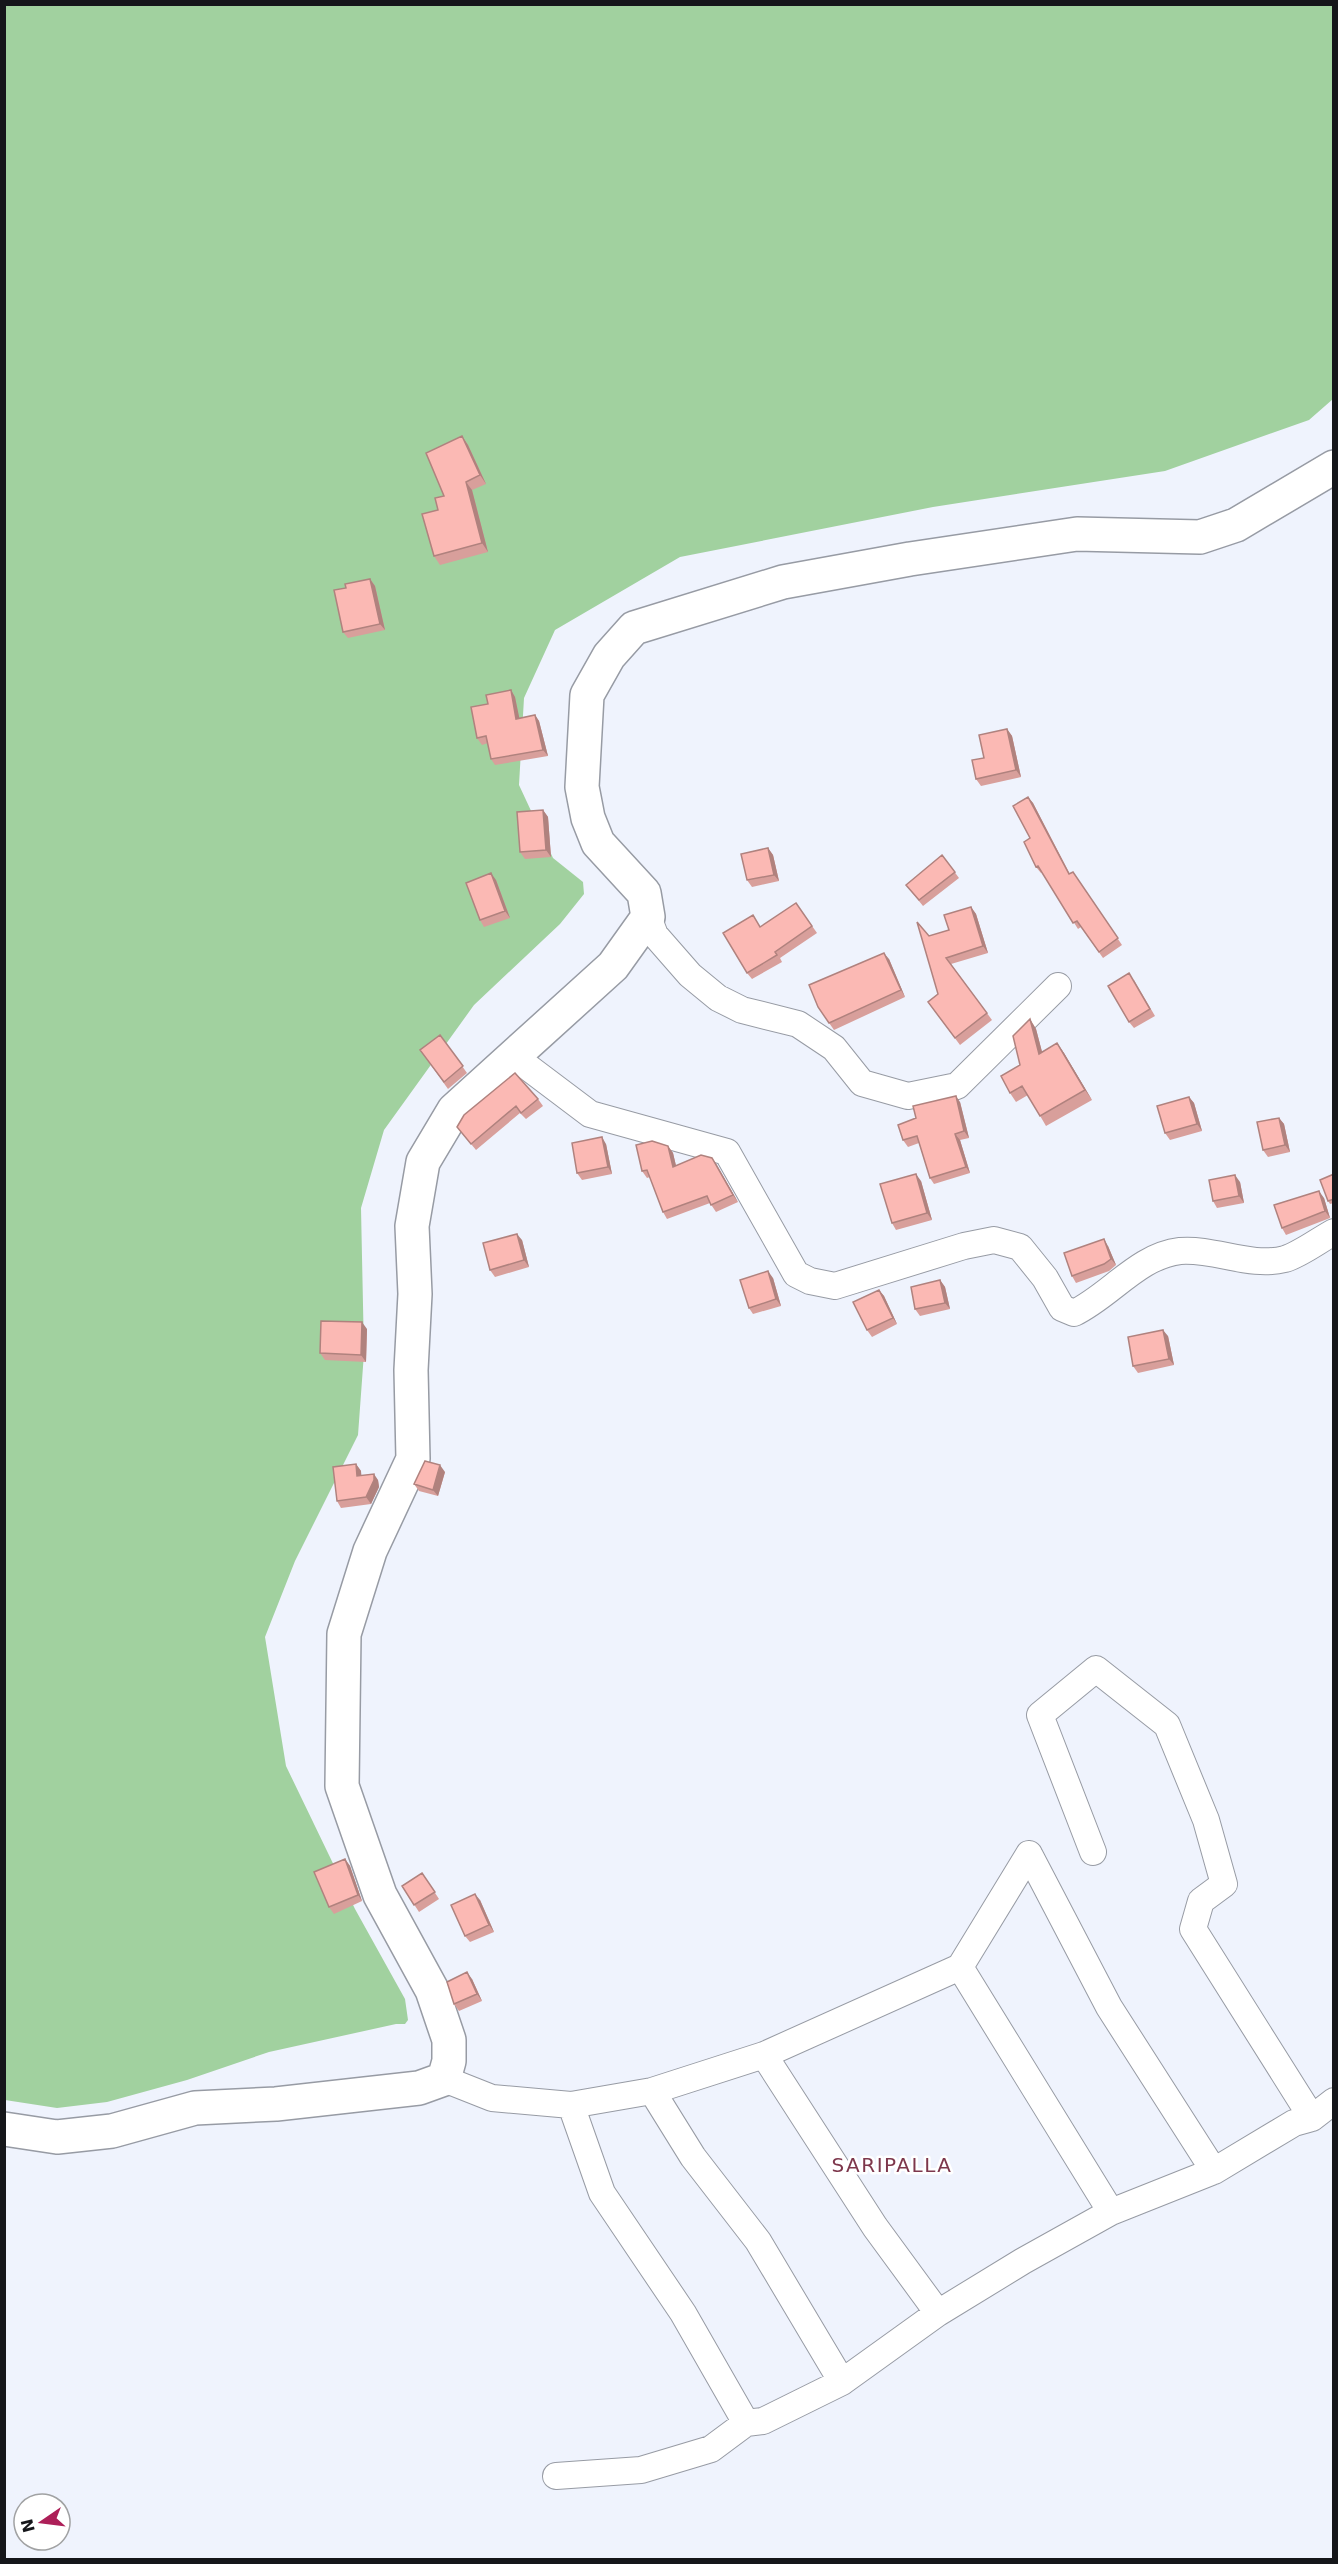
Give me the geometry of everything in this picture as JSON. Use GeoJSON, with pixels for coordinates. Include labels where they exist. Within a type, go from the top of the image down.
{"type":"FeatureCollection","features":[{"type":"Feature","properties":{"kind":"street"},"geometry":{"type":"LineString","coordinates":[[1058,986],[957,1086],[908,1096],[862,1083],[834,1048],[798,1023],[742,1010],[718,998],[690,975],[655,935],[648,916],[644,893],[598,843],[588,818],[582,787],[587,695],[609,656],[634,628],[783,582],[910,559],[1077,534],[1200,537],[1236,525],[1334,467]]}},
{"type":"Feature","properties":{"kind":"street"},"geometry":{"type":"LineString","coordinates":[[444,2079],[449,2061],[449,2040],[432,1990],[380,1896],[342,1786],[344,1634],[370,1551],[413,1459],[411,1370],[415,1294],[412,1226],[423,1162],[454,1110],[613,966],[648,916]]}},
{"type":"Feature","properties":{"kind":"street"},"geometry":{"type":"LineString","coordinates":[[513,1056],[590,1114],[727,1152],[796,1274],[810,1281],[835,1286],[964,1246],[994,1240],[1020,1247],[1045,1278],[1062,1308],[1074,1313],[1091,1304],[1135,1269],[1154,1258],[1181,1251],[1264,1261],[1287,1258],[1334,1232]]}},
{"type":"Feature","properties":{"kind":"street"},"geometry":{"type":"LineString","coordinates":[[1093,1852],[1040,1715],[1096,1669],[1167,1725],[1206,1820],[1224,1884],[1201,1901],[1193,1929],[1312,2118]]}},
{"type":"Feature","properties":{"kind":"street"},"geometry":{"type":"LineString","coordinates":[[4,2129],[57,2136],[112,2131],[195,2108],[276,2104],[419,2088],[444,2079],[492,2098],[571,2105],[652,2091],[764,2055],[960,1966],[1029,1854],[1109,2007],[1214,2172]]}},
{"type":"Feature","properties":{"kind":"street"},"geometry":{"type":"LineString","coordinates":[[960,1966],[1111,2212]]}},
{"type":"Feature","properties":{"kind":"street"},"geometry":{"type":"LineString","coordinates":[[764,2055],[875,2227],[938,2313]]}},
{"type":"Feature","properties":{"kind":"street"},"geometry":{"type":"LineString","coordinates":[[652,2091],[693,2157],[758,2241],[842,2382]]}},
{"type":"Feature","properties":{"kind":"street"},"geometry":{"type":"LineString","coordinates":[[555,2476],[641,2470],[711,2449],[746,2423],[763,2421],[842,2382],[938,2313],[1111,2212],[1214,2172],[1294,2123],[1312,2118],[1334,2101]]}},
{"type":"Feature","properties":{"kind":"street"},"geometry":{"type":"LineString","coordinates":[[571,2105],[602,2193],[683,2313],[746,2423]]}},
{"type":"Feature","properties":{"kind":"green space"},"geometry":{"type":"Polygon","coordinates":[[[5,5],[1333,5],[1333,399],[1309,420],[1165,471],[933,507],[680,557],[555,630],[524,698],[519,785],[553,858],[583,882],[584,894],[560,924],[474,1005],[384,1130],[361,1208],[364,1353],[358,1435],[295,1561],[265,1637],[286,1766],[355,1909],[405,1999],[408,2020],[405,2024],[396,2024],[269,2052],[187,2080],[107,2102],[57,2108],[5,2100],[5,5]]]}},
{"type":"Feature","properties":{"kind":"building"},"geometry":{"type":"Polygon","coordinates":[[[462,436],[480,475],[466,482],[482,543],[434,556],[422,514],[438,510],[435,498],[444,496],[426,453],[462,436]]]}},
{"type":"Feature","properties":{"kind":"building"},"geometry":{"type":"Polygon","coordinates":[[[370,579],[380,624],[343,632],[334,590],[346,588],[345,584],[370,579]]]}},
{"type":"Feature","properties":{"kind":"building"},"geometry":{"type":"Polygon","coordinates":[[[511,690],[516,719],[535,715],[543,750],[491,759],[486,736],[477,738],[471,707],[488,704],[486,695],[511,690]]]}},
{"type":"Feature","properties":{"kind":"building"},"geometry":{"type":"Polygon","coordinates":[[[1007,729],[1016,770],[976,779],[972,760],[984,758],[979,735],[1007,729]]]}},
{"type":"Feature","properties":{"kind":"building"},"geometry":{"type":"Polygon","coordinates":[[[1028,797],[1069,874],[1073,872],[1118,938],[1099,952],[1077,921],[1073,923],[1038,866],[1036,867],[1024,842],[1030,838],[1013,806],[1028,797]]]}},
{"type":"Feature","properties":{"kind":"building"},"geometry":{"type":"Polygon","coordinates":[[[543,810],[546,850],[520,852],[517,812],[543,810]]]}},
{"type":"Feature","properties":{"kind":"building"},"geometry":{"type":"Polygon","coordinates":[[[768,848],[774,875],[747,880],[741,854],[768,848]]]}},
{"type":"Feature","properties":{"kind":"building"},"geometry":{"type":"Polygon","coordinates":[[[942,855],[955,872],[919,900],[906,885],[942,855]]]}},
{"type":"Feature","properties":{"kind":"building"},"geometry":{"type":"Polygon","coordinates":[[[491,873],[505,911],[480,920],[466,883],[491,873]]]}},
{"type":"Feature","properties":{"kind":"building"},"geometry":{"type":"Polygon","coordinates":[[[796,903],[812,926],[775,952],[777,955],[747,973],[723,933],[753,915],[760,927],[796,903]]]}},
{"type":"Feature","properties":{"kind":"building"},"geometry":{"type":"Polygon","coordinates":[[[971,907],[983,946],[946,958],[987,1013],[955,1038],[928,1002],[938,994],[917,922],[929,936],[949,930],[944,915],[971,907]]]}},
{"type":"Feature","properties":{"kind":"building"},"geometry":{"type":"Polygon","coordinates":[[[884,953],[901,990],[829,1023],[818,1007],[809,985],[884,953]]]}},
{"type":"Feature","properties":{"kind":"building"},"geometry":{"type":"Polygon","coordinates":[[[1129,973],[1150,1009],[1129,1022],[1108,986],[1129,973]]]}},
{"type":"Feature","properties":{"kind":"building"},"geometry":{"type":"Polygon","coordinates":[[[1030,1019],[1039,1054],[1057,1043],[1085,1090],[1040,1116],[1022,1086],[1010,1093],[1001,1076],[1020,1065],[1013,1036],[1030,1019]]]}},
{"type":"Feature","properties":{"kind":"building"},"geometry":{"type":"Polygon","coordinates":[[[440,1035],[463,1066],[444,1082],[420,1050],[440,1035]]]}},
{"type":"Feature","properties":{"kind":"building"},"geometry":{"type":"Polygon","coordinates":[[[515,1073],[538,1099],[521,1113],[516,1106],[471,1144],[457,1127],[464,1115],[515,1073]]]}},
{"type":"Feature","properties":{"kind":"building"},"geometry":{"type":"Polygon","coordinates":[[[956,1096],[964,1131],[955,1134],[966,1167],[930,1178],[917,1136],[903,1140],[898,1125],[916,1118],[913,1106],[956,1096]]]}},
{"type":"Feature","properties":{"kind":"building"},"geometry":{"type":"Polygon","coordinates":[[[1189,1097],[1197,1124],[1165,1133],[1157,1106],[1189,1097]]]}},
{"type":"Feature","properties":{"kind":"building"},"geometry":{"type":"Polygon","coordinates":[[[1279,1118],[1285,1145],[1263,1150],[1257,1122],[1279,1118]]]}},
{"type":"Feature","properties":{"kind":"building"},"geometry":{"type":"Polygon","coordinates":[[[602,1137],[608,1167],[577,1173],[572,1143],[602,1137]]]}},
{"type":"Feature","properties":{"kind":"building"},"geometry":{"type":"Polygon","coordinates":[[[652,1141],[668,1146],[673,1167],[701,1155],[712,1158],[733,1195],[711,1205],[707,1196],[663,1212],[647,1170],[642,1171],[636,1145],[652,1141]]]}},
{"type":"Feature","properties":{"kind":"building"},"geometry":{"type":"Polygon","coordinates":[[[916,1174],[927,1213],[892,1223],[880,1184],[916,1174]]]}},
{"type":"Feature","properties":{"kind":"building"},"geometry":{"type":"Polygon","coordinates":[[[1334,1174],[1334,1199],[1328,1201],[1320,1180],[1334,1174]]]}},
{"type":"Feature","properties":{"kind":"building"},"geometry":{"type":"Polygon","coordinates":[[[1235,1175],[1239,1196],[1213,1201],[1209,1180],[1235,1175]]]}},
{"type":"Feature","properties":{"kind":"building"},"geometry":{"type":"Polygon","coordinates":[[[1319,1191],[1325,1211],[1282,1228],[1274,1205],[1319,1191]]]}},
{"type":"Feature","properties":{"kind":"building"},"geometry":{"type":"Polygon","coordinates":[[[517,1234],[524,1260],[490,1270],[483,1243],[517,1234]]]}},
{"type":"Feature","properties":{"kind":"building"},"geometry":{"type":"Polygon","coordinates":[[[1104,1239],[1111,1259],[1072,1276],[1064,1253],[1104,1239]]]}},
{"type":"Feature","properties":{"kind":"building"},"geometry":{"type":"Polygon","coordinates":[[[768,1271],[776,1299],[749,1308],[740,1280],[768,1271]]]}},
{"type":"Feature","properties":{"kind":"building"},"geometry":{"type":"Polygon","coordinates":[[[940,1280],[945,1303],[915,1309],[911,1287],[940,1280]]]}},
{"type":"Feature","properties":{"kind":"building"},"geometry":{"type":"Polygon","coordinates":[[[879,1290],[893,1318],[867,1330],[853,1302],[879,1290]]]}},
{"type":"Feature","properties":{"kind":"building"},"geometry":{"type":"Polygon","coordinates":[[[321,1321],[362,1322],[361,1355],[320,1353],[321,1321]]]}},
{"type":"Feature","properties":{"kind":"building"},"geometry":{"type":"Polygon","coordinates":[[[1163,1330],[1169,1359],[1133,1366],[1128,1337],[1163,1330]]]}},
{"type":"Feature","properties":{"kind":"building"},"geometry":{"type":"Polygon","coordinates":[[[425,1461],[440,1465],[433,1490],[414,1484],[425,1461]]]}},
{"type":"Feature","properties":{"kind":"building"},"geometry":{"type":"Polygon","coordinates":[[[356,1464],[357,1476],[374,1474],[374,1480],[366,1497],[337,1501],[333,1467],[356,1464]]]}},
{"type":"Feature","properties":{"kind":"building"},"geometry":{"type":"Polygon","coordinates":[[[345,1859],[358,1895],[329,1907],[314,1872],[345,1859]]]}},
{"type":"Feature","properties":{"kind":"building"},"geometry":{"type":"Polygon","coordinates":[[[422,1873],[435,1892],[414,1905],[402,1886],[422,1873]]]}},
{"type":"Feature","properties":{"kind":"building"},"geometry":{"type":"Polygon","coordinates":[[[475,1894],[489,1925],[465,1936],[451,1905],[475,1894]]]}},
{"type":"Feature","properties":{"kind":"building"},"geometry":{"type":"Polygon","coordinates":[[[467,1972],[477,1994],[454,2004],[447,1982],[467,1972]]]}},
{"type":"Feature","properties":{"kind":"district","name":"SARIPALLA"},"geometry":{"type":"Point","coordinates":[892,2165]}}]}
